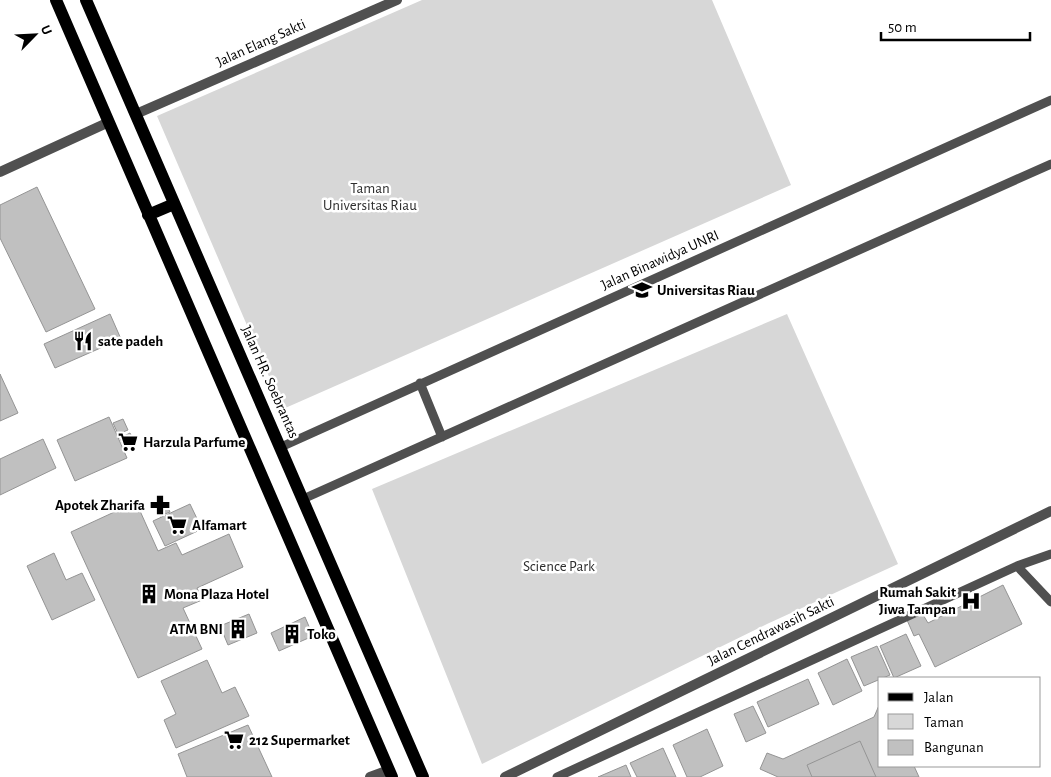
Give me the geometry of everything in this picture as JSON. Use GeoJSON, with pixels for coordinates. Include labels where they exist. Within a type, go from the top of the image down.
{"type":"FeatureCollection","features":[{"type":"Feature","properties":{"kind":"main road"},"geometry":{"type":"LineString","coordinates":[[56,0],[390,773]]}},
{"type":"Feature","properties":{"kind":"main road","name":"Jalan HR. Soebrantas"},"geometry":{"type":"LineString","coordinates":[[86,0],[424,777]]}},
{"type":"Feature","properties":{"kind":"main road"},"geometry":{"type":"LineString","coordinates":[[148,215],[174,204]]}},
{"type":"Feature","properties":{"kind":"street","name":"Jalan Elang Sakti"},"geometry":{"type":"LineString","coordinates":[[136,114],[397,0]]}},
{"type":"Feature","properties":{"kind":"street"},"geometry":{"type":"LineString","coordinates":[[0,172],[109,122]]}},
{"type":"Feature","properties":{"kind":"street","name":"Jalan Cendrawasih Sakti"},"geometry":{"type":"LineString","coordinates":[[505,777],[1051,511]]}},
{"type":"Feature","properties":{"kind":"street"},"geometry":{"type":"LineString","coordinates":[[370,777],[390,773]]}},
{"type":"Feature","properties":{"kind":"lane","name":"Jalan Binawidya UNRI"},"geometry":{"type":"LineString","coordinates":[[281,447],[420,382],[1051,100]]}},
{"type":"Feature","properties":{"kind":"lane"},"geometry":{"type":"LineString","coordinates":[[303,499],[1051,164]]}},
{"type":"Feature","properties":{"kind":"lane"},"geometry":{"type":"LineString","coordinates":[[420,382],[442,437]]}},
{"type":"Feature","properties":{"kind":"lane"},"geometry":{"type":"LineString","coordinates":[[557,777],[1017,566],[1051,554]]}},
{"type":"Feature","properties":{"kind":"lane"},"geometry":{"type":"LineString","coordinates":[[1017,566],[1051,602]]}},
{"type":"Feature","properties":{"kind":"green space","name":"Taman Universitas Riau"},"geometry":{"type":"Polygon","coordinates":[[[422,0],[712,0],[791,185],[283,409],[157,116],[422,0]]]}},
{"type":"Feature","properties":{"kind":"green space","name":"Science Park"},"geometry":{"type":"Polygon","coordinates":[[[787,314],[898,564],[767,624],[482,764],[372,489],[787,314]]]}},
{"type":"Feature","properties":{"kind":"building"},"geometry":{"type":"Polygon","coordinates":[[[37,187],[95,309],[46,332],[0,238],[0,205],[37,187]]]}},
{"type":"Feature","properties":{"kind":"building","name":"sate padeh"},"geometry":{"type":"Polygon","coordinates":[[[110,314],[121,339],[55,368],[44,344],[110,314]]]}},
{"type":"Feature","properties":{"kind":"building"},"geometry":{"type":"Polygon","coordinates":[[[0,374],[18,413],[0,421],[0,374]]]}},
{"type":"Feature","properties":{"kind":"building"},"geometry":{"type":"Polygon","coordinates":[[[109,417],[127,458],[75,481],[57,440],[109,417]]]}},
{"type":"Feature","properties":{"kind":"building"},"geometry":{"type":"Polygon","coordinates":[[[123,419],[128,430],[118,434],[113,423],[123,419]]]}},
{"type":"Feature","properties":{"kind":"building","name":"Harzula Parfume"},"geometry":{"type":"Polygon","coordinates":[[[130,433],[136,445],[125,450],[120,438],[130,433]]]}},
{"type":"Feature","properties":{"kind":"building"},"geometry":{"type":"Polygon","coordinates":[[[43,439],[56,468],[0,495],[0,459],[43,439]]]}},
{"type":"Feature","properties":{"kind":"building","name":"Apotek Zharifa"},"geometry":{"type":"Polygon","coordinates":[[[163,497],[170,512],[160,516],[154,502],[163,497]]]}},
{"type":"Feature","properties":{"kind":"building","name":"Mona Plaza Hotel"},"geometry":{"type":"Polygon","coordinates":[[[136,502],[158,551],[176,543],[182,555],[229,534],[243,567],[197,588],[202,600],[183,608],[202,649],[138,678],[71,532],[136,502]]]}},
{"type":"Feature","properties":{"kind":"building","name":"Alfamart"},"geometry":{"type":"Polygon","coordinates":[[[190,504],[202,529],[165,546],[153,521],[190,504]]]}},
{"type":"Feature","properties":{"kind":"building"},"geometry":{"type":"Polygon","coordinates":[[[54,553],[66,580],[82,573],[95,600],[52,620],[27,566],[54,553]]]}},
{"type":"Feature","properties":{"kind":"building"},"geometry":{"type":"Polygon","coordinates":[[[1003,585],[1022,624],[935,667],[919,634],[914,636],[907,620],[922,613],[928,623],[1003,585]]]}},
{"type":"Feature","properties":{"kind":"building","name":"ATM BNI"},"geometry":{"type":"Polygon","coordinates":[[[249,614],[257,633],[228,645],[220,626],[249,614]]]}},
{"type":"Feature","properties":{"kind":"building","name":"Toko"},"geometry":{"type":"Polygon","coordinates":[[[305,617],[313,636],[279,651],[271,633],[305,617]]]}},
{"type":"Feature","properties":{"kind":"building"},"geometry":{"type":"Polygon","coordinates":[[[906,634],[921,666],[894,677],[880,646],[906,634]]]}},
{"type":"Feature","properties":{"kind":"building"},"geometry":{"type":"Polygon","coordinates":[[[877,646],[890,675],[878,677],[878,680],[864,686],[851,657],[877,646]]]}},
{"type":"Feature","properties":{"kind":"building"},"geometry":{"type":"Polygon","coordinates":[[[847,659],[862,691],[833,705],[818,673],[847,659]]]}},
{"type":"Feature","properties":{"kind":"building"},"geometry":{"type":"Polygon","coordinates":[[[207,660],[222,693],[235,687],[249,716],[176,748],[164,720],[176,714],[161,681],[207,660]]]}},
{"type":"Feature","properties":{"kind":"building"},"geometry":{"type":"Polygon","coordinates":[[[808,679],[819,704],[768,727],[757,702],[808,679]]]}},
{"type":"Feature","properties":{"kind":"building"},"geometry":{"type":"Polygon","coordinates":[[[753,706],[766,733],[746,742],[734,714],[753,706]]]}},
{"type":"Feature","properties":{"kind":"building"},"geometry":{"type":"Polygon","coordinates":[[[878,708],[878,767],[914,767],[919,777],[778,777],[760,769],[767,753],[783,759],[874,717],[878,708]]]}},
{"type":"Feature","properties":{"kind":"building","name":"212 Supermarket"},"geometry":{"type":"Polygon","coordinates":[[[248,725],[272,777],[187,777],[178,754],[248,725]]]}},
{"type":"Feature","properties":{"kind":"building"},"geometry":{"type":"Polygon","coordinates":[[[707,729],[723,766],[700,777],[687,777],[673,745],[707,729]]]}},
{"type":"Feature","properties":{"kind":"building"},"geometry":{"type":"Polygon","coordinates":[[[860,741],[876,777],[812,777],[807,765],[860,741]]]}},
{"type":"Feature","properties":{"kind":"building"},"geometry":{"type":"Polygon","coordinates":[[[663,748],[676,777],[637,777],[630,763],[663,748]]]}},
{"type":"Feature","properties":{"kind":"building"},"geometry":{"type":"Polygon","coordinates":[[[626,765],[631,777],[598,777],[626,765]]]}},
{"type":"Feature","properties":{"kind":"place","name":"Universitas Riau"},"geometry":{"type":"Point","coordinates":[642,290]}},
{"type":"Feature","properties":{"kind":"place","name":"sate padeh"},"geometry":{"type":"Point","coordinates":[83,341]}},
{"type":"Feature","properties":{"kind":"place","name":"Harzula Parfume"},"geometry":{"type":"Point","coordinates":[128,442]}},
{"type":"Feature","properties":{"kind":"place","name":"Apotek Zharifa"},"geometry":{"type":"Point","coordinates":[160,505]}},
{"type":"Feature","properties":{"kind":"place","name":"Alfamart"},"geometry":{"type":"Point","coordinates":[177,525]}},
{"type":"Feature","properties":{"kind":"place","name":"Mona Plaza Hotel"},"geometry":{"type":"Point","coordinates":[149,594]}},
{"type":"Feature","properties":{"kind":"place","name":"Rumah Sakit Jiwa Tampan"},"geometry":{"type":"Point","coordinates":[971,601]}},
{"type":"Feature","properties":{"kind":"place","name":"ATM BNI"},"geometry":{"type":"Point","coordinates":[238,629]}},
{"type":"Feature","properties":{"kind":"place","name":"Toko"},"geometry":{"type":"Point","coordinates":[292,634]}},
{"type":"Feature","properties":{"kind":"place","name":"212 Supermarket"},"geometry":{"type":"Point","coordinates":[234,740]}}]}
